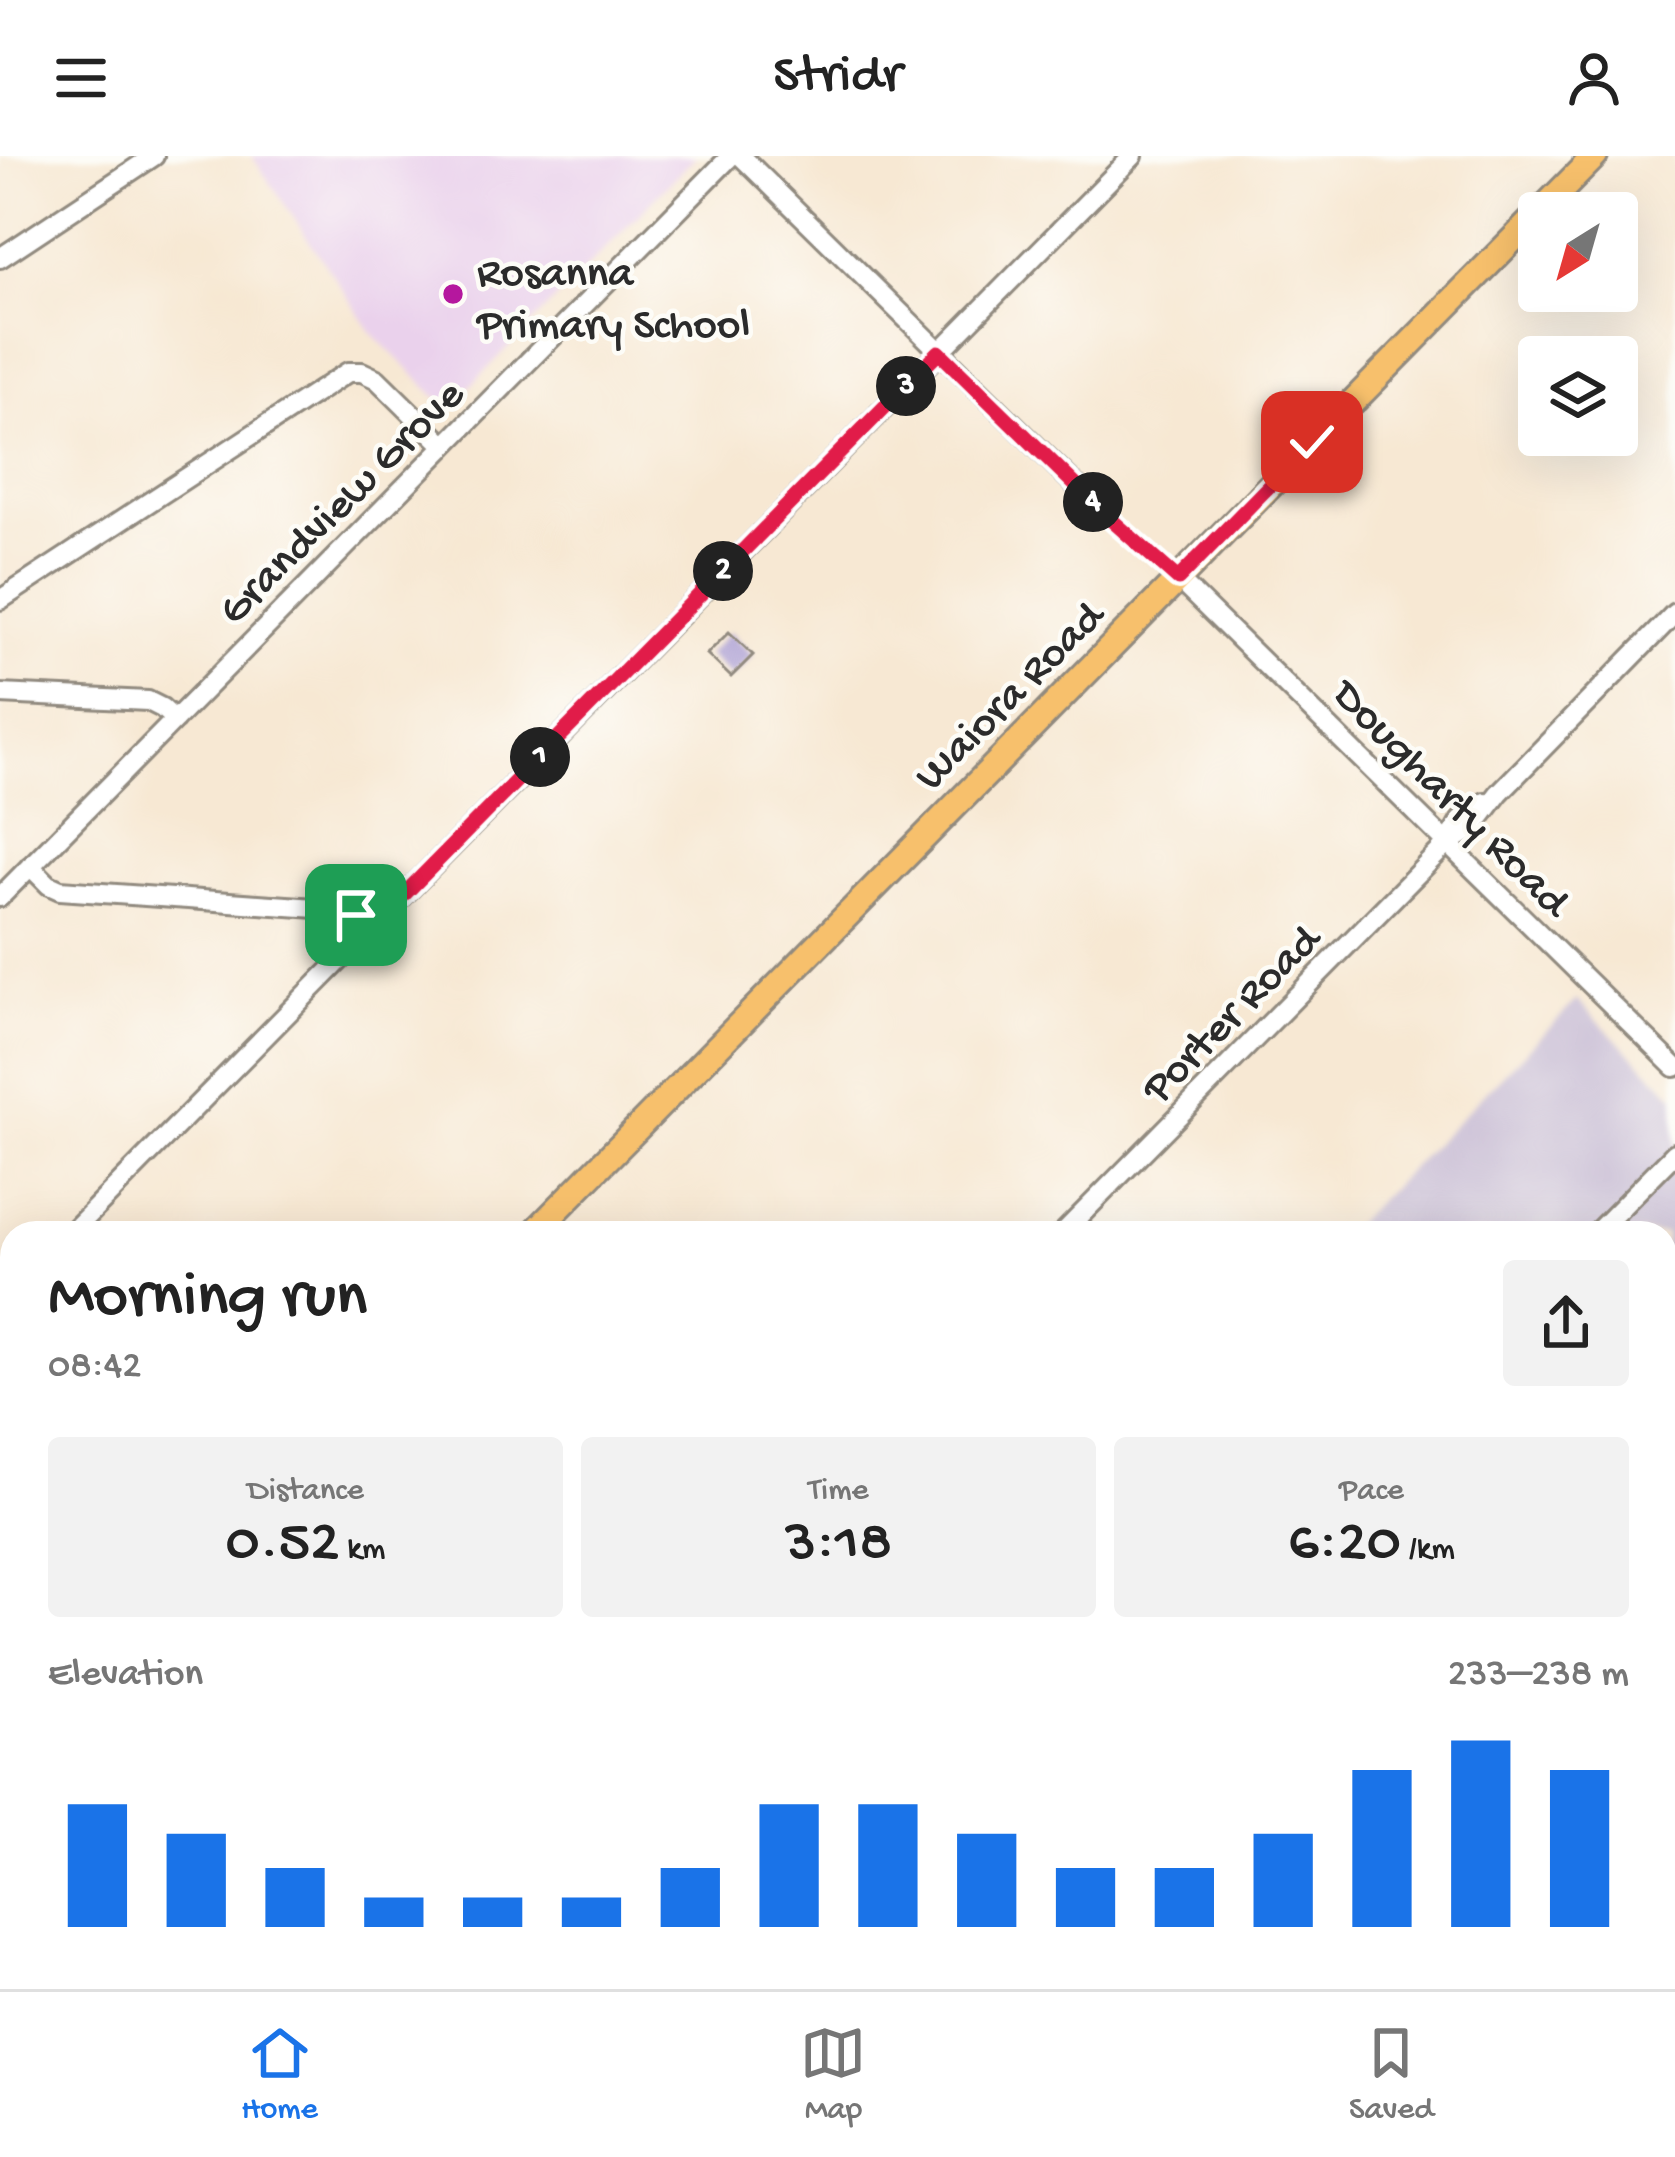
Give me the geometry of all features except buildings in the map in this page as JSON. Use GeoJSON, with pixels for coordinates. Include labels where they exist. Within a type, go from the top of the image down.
{"type":"FeatureCollection","features":[{"type":"Feature","properties":{"kind":"main road","name":"Waiora Road"},"geometry":{"type":"LineString","coordinates":[[546,1221],[1595,156]]}},
{"type":"Feature","properties":{"kind":"street"},"geometry":{"type":"LineString","coordinates":[[0,258],[154,156]]}},
{"type":"Feature","properties":{"kind":"street","name":"Grandview Grove"},"geometry":{"type":"LineString","coordinates":[[0,897],[731,156]]}},
{"type":"Feature","properties":{"kind":"street"},"geometry":{"type":"LineString","coordinates":[[740,156],[1107,516]]}},
{"type":"Feature","properties":{"kind":"street"},"geometry":{"type":"LineString","coordinates":[[83,1221],[1132,156]]}},
{"type":"Feature","properties":{"kind":"street"},"geometry":{"type":"LineString","coordinates":[[1,597],[348,372],[376,379],[445,446]]}},
{"type":"Feature","properties":{"kind":"street","name":"Dougharty Road"},"geometry":{"type":"LineString","coordinates":[[1178,579],[1675,1067]]}},
{"type":"Feature","properties":{"kind":"street","name":"Porter Road"},"geometry":{"type":"LineString","coordinates":[[1075,1221],[1448,843],[1461,820],[1499,793],[1675,614]]}},
{"type":"Feature","properties":{"kind":"street"},"geometry":{"type":"LineString","coordinates":[[0,694],[148,701],[175,720]]}},
{"type":"Feature","properties":{"kind":"street"},"geometry":{"type":"LineString","coordinates":[[30,866],[60,890],[345,910],[371,928]]}},
{"type":"Feature","properties":{"kind":"street"},"geometry":{"type":"LineString","coordinates":[[1608,1221],[1675,1153]]}},
{"type":"Feature","properties":{"kind":"path"},"geometry":{"type":"LineString","coordinates":[[1107,516],[1178,579]]}},
{"type":"Feature","properties":{"kind":"shaded area","name":"Rosanna Primary School"},"geometry":{"type":"Polygon","coordinates":[[[252,156],[696,156],[454,403],[443,403],[372,333],[252,156]]]}},
{"type":"Feature","properties":{"kind":"shaded area"},"geometry":{"type":"Polygon","coordinates":[[[1577,1000],[1675,1096],[1675,1221],[1358,1221],[1577,1000]]]}},
{"type":"Feature","properties":{"kind":"place","name":"Rosanna Primary School"},"geometry":{"type":"Point","coordinates":[453,294]}},
{"type":"Feature","properties":{"kind":"route"},"geometry":{"type":"LineString","coordinates":[[356,915],[371,928],[939,352],[1178,579],[1312,442]]}}]}
